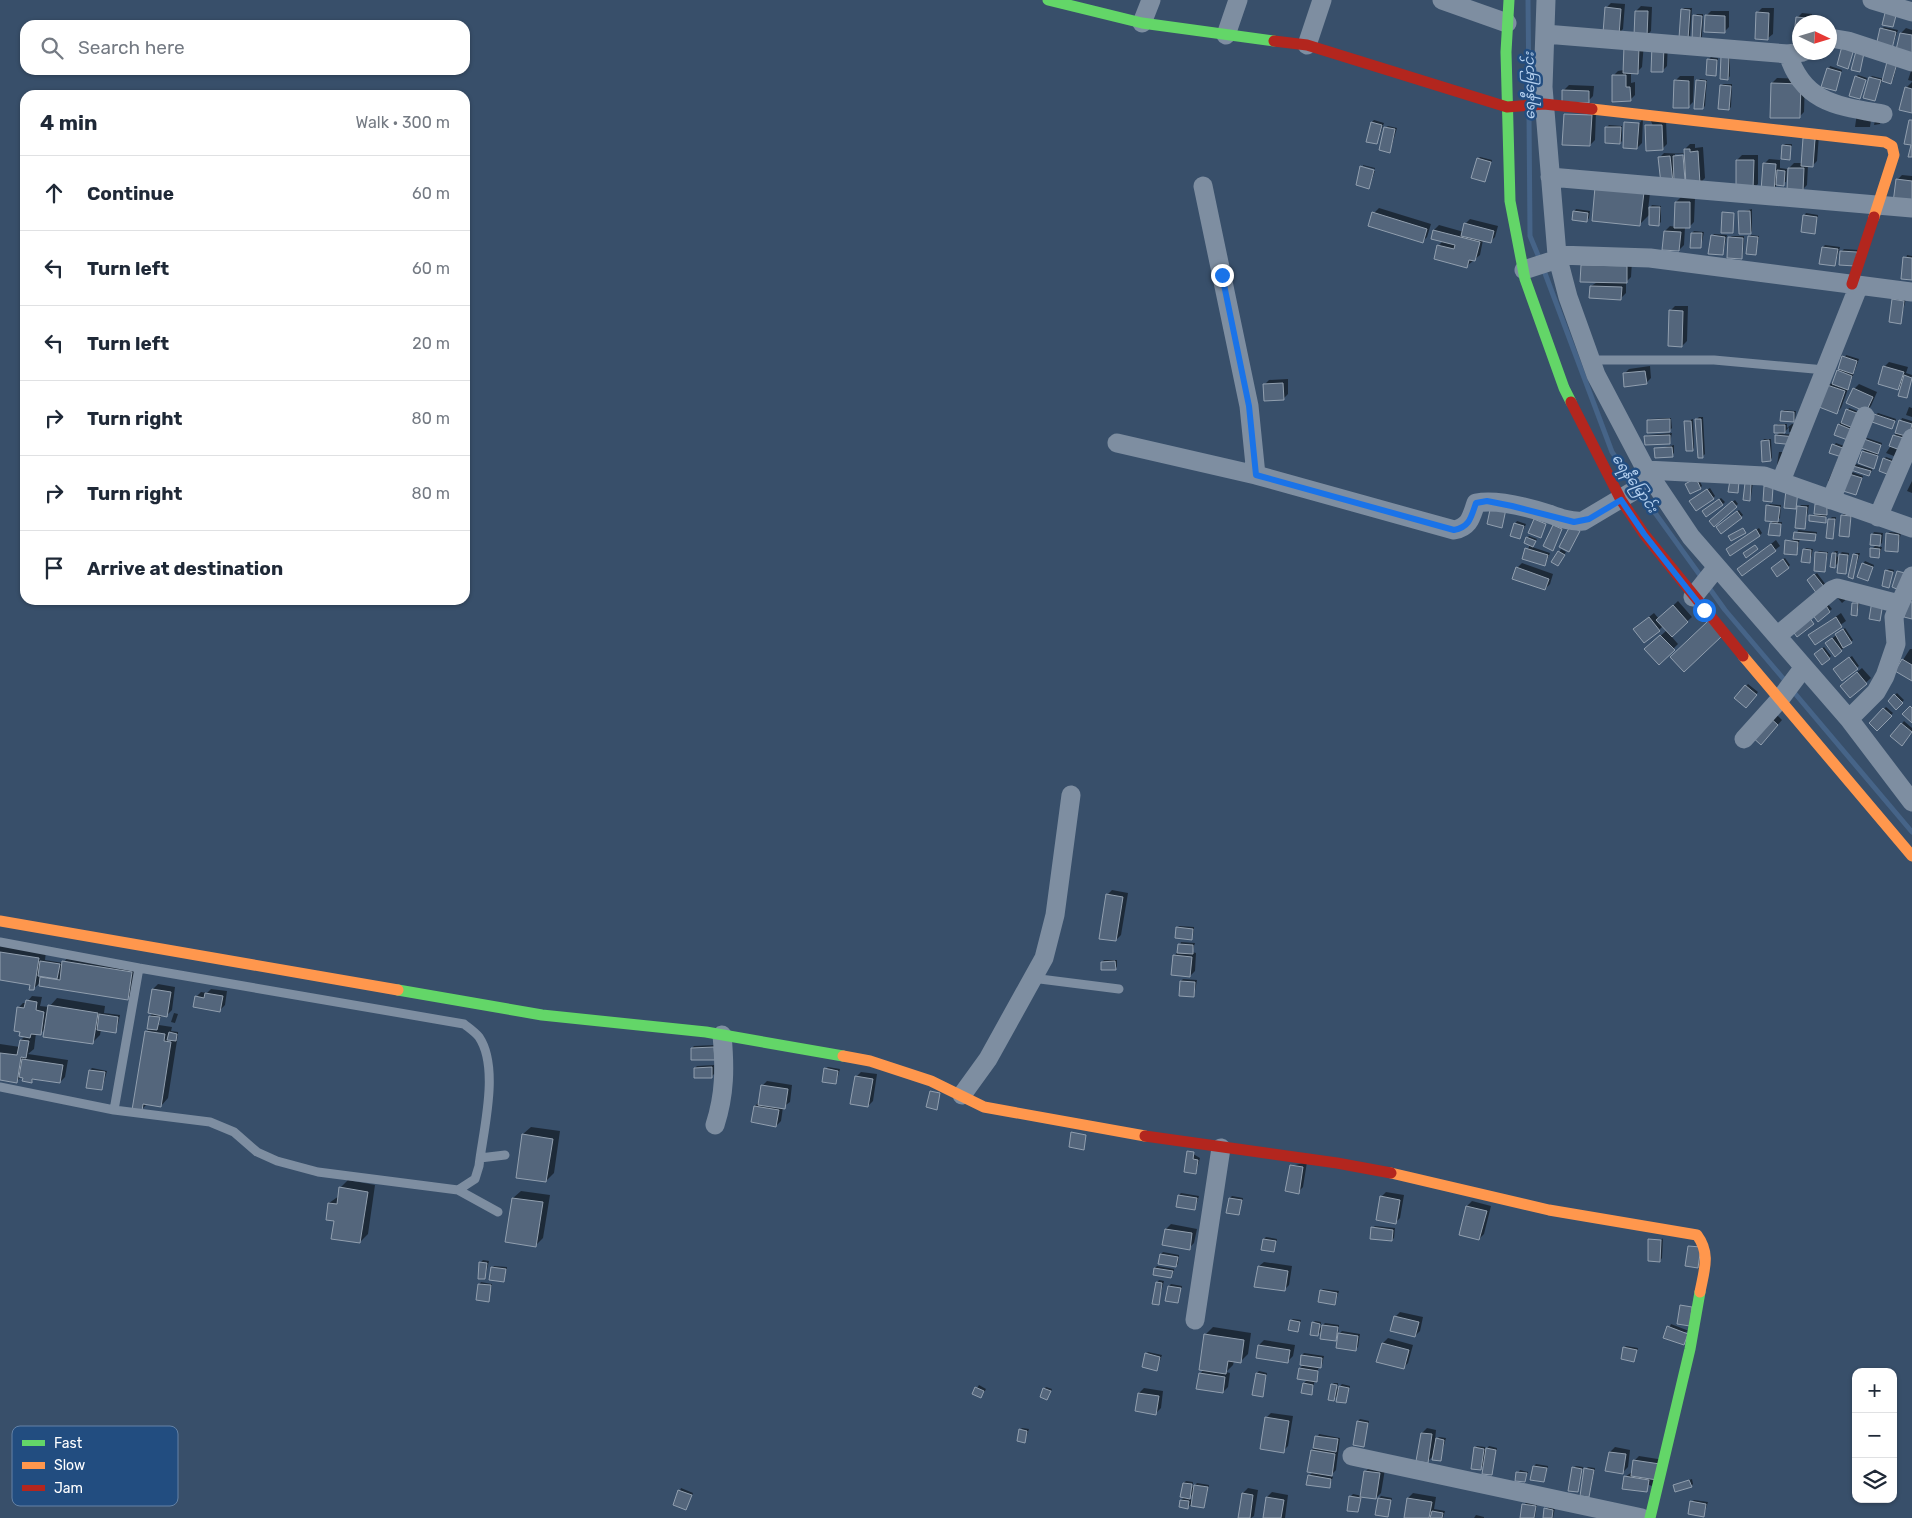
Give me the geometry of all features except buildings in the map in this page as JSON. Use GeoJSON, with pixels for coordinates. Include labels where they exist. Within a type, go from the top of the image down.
{"type":"FeatureCollection","features":[{"type":"Feature","properties":{"kind":"street"},"geometry":{"type":"LineString","coordinates":[[1142,23],[1150,0]]}},
{"type":"Feature","properties":{"kind":"street"},"geometry":{"type":"LineString","coordinates":[[1226,35],[1238,0]]}},
{"type":"Feature","properties":{"kind":"street"},"geometry":{"type":"LineString","coordinates":[[1307,45],[1322,0]]}},
{"type":"Feature","properties":{"kind":"street"},"geometry":{"type":"LineString","coordinates":[[1442,0],[1507,23]]}},
{"type":"Feature","properties":{"kind":"street"},"geometry":{"type":"LineString","coordinates":[[1508,0],[1510,201],[1526,269],[1564,388],[1622,499],[1696,594],[1912,856]]}},
{"type":"Feature","properties":{"kind":"street"},"geometry":{"type":"LineString","coordinates":[[1546,0],[1541,104],[1550,177],[1556,258],[1590,360],[1604,392],[1649,477],[1691,537],[1716,569],[1777,636],[1803,669],[1850,719],[1912,802]]}},
{"type":"Feature","properties":{"kind":"street"},"geometry":{"type":"LineString","coordinates":[[1872,0],[1912,12]]}},
{"type":"Feature","properties":{"kind":"street"},"geometry":{"type":"LineString","coordinates":[[1060,2],[1142,23],[1307,45],[1510,107],[1541,104],[1878,140],[1892,144],[1895,148],[1856,284],[1825,370],[1781,481]]}},
{"type":"Feature","properties":{"kind":"street"},"geometry":{"type":"LineString","coordinates":[[1545,34],[1792,53]]}},
{"type":"Feature","properties":{"kind":"street"},"geometry":{"type":"LineString","coordinates":[[1837,40],[1912,62]]}},
{"type":"Feature","properties":{"kind":"street"},"geometry":{"type":"LineString","coordinates":[[1795,60],[1794,72],[1813,94],[1827,102],[1884,114]]}},
{"type":"Feature","properties":{"kind":"street"},"geometry":{"type":"LineString","coordinates":[[1550,177],[1912,208]]}},
{"type":"Feature","properties":{"kind":"street"},"geometry":{"type":"LineString","coordinates":[[1203,186],[1249,406],[1256,475]]}},
{"type":"Feature","properties":{"kind":"street"},"geometry":{"type":"LineString","coordinates":[[1526,269],[1556,258],[1650,258],[1912,292]]}},
{"type":"Feature","properties":{"kind":"street"},"geometry":{"type":"LineString","coordinates":[[1831,500],[1865,416]]}},
{"type":"Feature","properties":{"kind":"street"},"geometry":{"type":"LineString","coordinates":[[1878,517],[1912,438]]}},
{"type":"Feature","properties":{"kind":"street"},"geometry":{"type":"LineString","coordinates":[[1117,443],[1256,475],[1454,530],[1464,528],[1470,521],[1476,503],[1487,501],[1574,522],[1589,519],[1622,499],[1649,477],[1734,474],[1764,476],[1781,481],[1912,528]]}},
{"type":"Feature","properties":{"kind":"street"},"geometry":{"type":"LineString","coordinates":[[1696,594],[1716,569]]}},
{"type":"Feature","properties":{"kind":"street"},"geometry":{"type":"LineString","coordinates":[[1850,719],[1876,692],[1884,676],[1896,644],[1894,617],[1912,576]]}},
{"type":"Feature","properties":{"kind":"street"},"geometry":{"type":"LineString","coordinates":[[1777,636],[1832,590],[1837,588],[1899,604]]}},
{"type":"Feature","properties":{"kind":"street"},"geometry":{"type":"LineString","coordinates":[[1744,739],[1803,669]]}},
{"type":"Feature","properties":{"kind":"street"},"geometry":{"type":"LineString","coordinates":[[964,1092],[988,1058],[1044,958],[1051,938],[1071,795]]}},
{"type":"Feature","properties":{"kind":"street"},"geometry":{"type":"LineString","coordinates":[[0,921],[542,1015],[722,1035],[870,1061],[964,1092],[984,1107],[997,1110],[1221,1148],[1337,1163],[1417,1178],[1549,1210],[1697,1235],[1705,1246],[1706,1258],[1690,1350],[1650,1518]]}},
{"type":"Feature","properties":{"kind":"street"},"geometry":{"type":"LineString","coordinates":[[715,1125],[724,1091],[725,1072],[722,1035]]}},
{"type":"Feature","properties":{"kind":"street"},"geometry":{"type":"LineString","coordinates":[[1195,1320],[1221,1148]]}},
{"type":"Feature","properties":{"kind":"street"},"geometry":{"type":"LineString","coordinates":[[1352,1456],[1642,1518]]}},
{"type":"Feature","properties":{"kind":"lane"},"geometry":{"type":"LineString","coordinates":[[1590,360],[1714,360],[1825,370]]}},
{"type":"Feature","properties":{"kind":"lane"},"geometry":{"type":"LineString","coordinates":[[0,942],[464,1024],[478,1036],[485,1052],[490,1076],[480,1158],[475,1179],[458,1190]]}},
{"type":"Feature","properties":{"kind":"lane"},"geometry":{"type":"LineString","coordinates":[[114,1110],[139,968]]}},
{"type":"Feature","properties":{"kind":"lane"},"geometry":{"type":"LineString","coordinates":[[1032,978],[1119,989]]}},
{"type":"Feature","properties":{"kind":"lane"},"geometry":{"type":"LineString","coordinates":[[0,1087],[114,1110],[210,1122],[234,1132],[257,1152],[278,1162],[318,1172],[458,1190],[498,1212]]}},
{"type":"Feature","properties":{"kind":"lane"},"geometry":{"type":"LineString","coordinates":[[480,1158],[505,1155]]}},
{"type":"Feature","properties":{"kind":"waterway","name":"ရေနီမြောင်း"},"geometry":{"type":"LineString","coordinates":[[1528,0],[1529,97]]}},
{"type":"Feature","properties":{"kind":"waterway","name":"ရေနီမြောင်း"},"geometry":{"type":"LineString","coordinates":[[1529,113],[1530,236],[1540,260]]}},
{"type":"Feature","properties":{"kind":"waterway","name":"ရေနီမြောင်း"},"geometry":{"type":"LineString","coordinates":[[1543,268],[1612,452],[1635,485]]}},
{"type":"Feature","properties":{"kind":"waterway","name":"ရေနီမြောင်း"},"geometry":{"type":"LineString","coordinates":[[1640,492],[1702,578]]}},
{"type":"Feature","properties":{"kind":"waterway","name":"ရေနီမြောင်း"},"geometry":{"type":"LineString","coordinates":[[1707,585],[1725,610],[1787,683]]}},
{"type":"Feature","properties":{"kind":"waterway","name":"ရေနီမြောင်း"},"geometry":{"type":"LineString","coordinates":[[1792,690],[1912,832]]}},
{"type":"Feature","properties":{"kind":"traffic: fast"},"geometry":{"type":"LineString","coordinates":[[1048,0],[1142,23],[1274,41]]}},
{"type":"Feature","properties":{"kind":"traffic: fast"},"geometry":{"type":"LineString","coordinates":[[1509,0],[1506,52],[1510,201],[1525,279],[1564,388],[1571,402]]}},
{"type":"Feature","properties":{"kind":"traffic: fast"},"geometry":{"type":"LineString","coordinates":[[398,990],[542,1015],[706,1032],[843,1056]]}},
{"type":"Feature","properties":{"kind":"traffic: fast"},"geometry":{"type":"LineString","coordinates":[[1650,1518],[1690,1349],[1700,1292]]}},
{"type":"Feature","properties":{"kind":"traffic: slow"},"geometry":{"type":"LineString","coordinates":[[1592,109],[1885,142],[1892,146],[1894,155],[1874,217]]}},
{"type":"Feature","properties":{"kind":"traffic: slow"},"geometry":{"type":"LineString","coordinates":[[1743,656],[1912,856]]}},
{"type":"Feature","properties":{"kind":"traffic: slow"},"geometry":{"type":"LineString","coordinates":[[0,921],[398,990]]}},
{"type":"Feature","properties":{"kind":"traffic: slow"},"geometry":{"type":"LineString","coordinates":[[843,1056],[870,1061],[931,1081],[984,1107],[1145,1136]]}},
{"type":"Feature","properties":{"kind":"traffic: slow"},"geometry":{"type":"LineString","coordinates":[[1391,1173],[1549,1210],[1697,1235],[1704,1249],[1705,1256],[1700,1292]]}},
{"type":"Feature","properties":{"kind":"traffic: jam"},"geometry":{"type":"LineString","coordinates":[[1274,41],[1307,45],[1507,107],[1544,104],[1592,109]]}},
{"type":"Feature","properties":{"kind":"traffic: jam"},"geometry":{"type":"LineString","coordinates":[[1852,284],[1874,217]]}},
{"type":"Feature","properties":{"kind":"traffic: jam"},"geometry":{"type":"LineString","coordinates":[[1571,402],[1621,500],[1644,534],[1743,656]]}},
{"type":"Feature","properties":{"kind":"traffic: jam"},"geometry":{"type":"LineString","coordinates":[[1145,1136],[1337,1163],[1391,1173]]}},
{"type":"Feature","properties":{"kind":"route"},"geometry":{"type":"LineString","coordinates":[[1222,275],[1249,406],[1256,475],[1454,530],[1464,528],[1470,521],[1476,503],[1487,501],[1533,510],[1574,522],[1589,519],[1621,500],[1644,534],[1704,610]]}}]}
